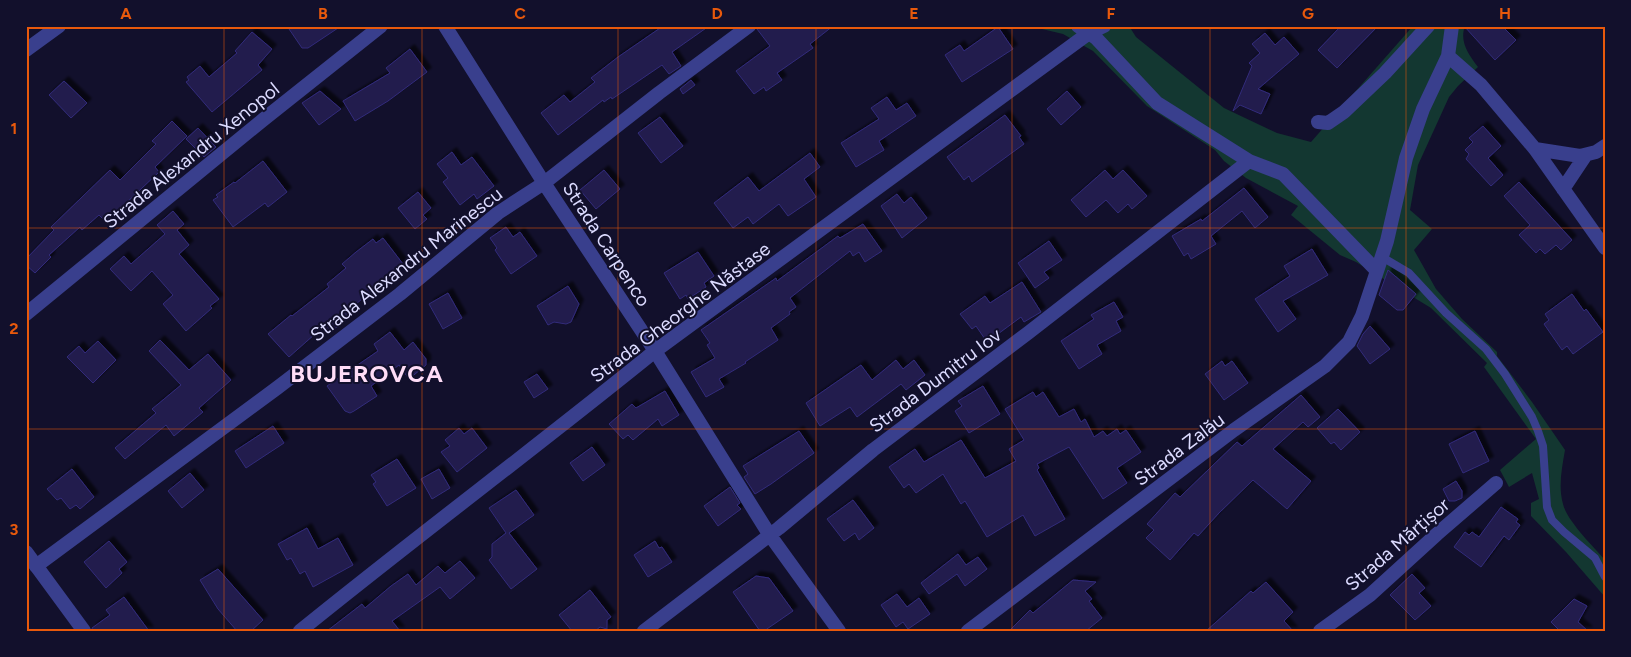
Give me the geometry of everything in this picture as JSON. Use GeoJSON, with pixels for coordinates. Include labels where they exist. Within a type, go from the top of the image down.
{"type":"FeatureCollection","features":[{"type":"Feature","properties":{"kind":"street"},"geometry":{"type":"LineString","coordinates":[[26,50],[59,26]]}},
{"type":"Feature","properties":{"kind":"street","name":"Strada Alexandru Xenopol"},"geometry":{"type":"LineString","coordinates":[[26,314],[264,118],[381,26]]}},
{"type":"Feature","properties":{"kind":"street","name":"Strada Carpenco"},"geometry":{"type":"LineString","coordinates":[[445,26],[544,182],[655,350],[769,534],[839,631]]}},
{"type":"Feature","properties":{"kind":"street","name":"Strada Alexandru Marinescu"},"geometry":{"type":"LineString","coordinates":[[36,566],[277,388],[400,294],[498,213],[544,182],[749,26]]}},
{"type":"Feature","properties":{"kind":"street","name":"Strada Gheorghe Năstase"},"geometry":{"type":"LineString","coordinates":[[300,631],[655,350],[1083,30],[1104,26]]}},
{"type":"Feature","properties":{"kind":"street"},"geometry":{"type":"LineString","coordinates":[[1318,122],[1328,123],[1344,112],[1385,73],[1428,26]]}},
{"type":"Feature","properties":{"kind":"street","name":"Strada Zalău"},"geometry":{"type":"LineString","coordinates":[[968,631],[1234,430],[1325,366],[1349,342],[1362,316],[1387,242],[1406,158],[1420,118],[1448,56],[1452,26]]}},
{"type":"Feature","properties":{"kind":"street"},"geometry":{"type":"LineString","coordinates":[[1083,30],[1096,38],[1157,103],[1249,161],[1284,174],[1380,264]]}},
{"type":"Feature","properties":{"kind":"street"},"geometry":{"type":"LineString","coordinates":[[1448,56],[1481,85],[1535,149],[1605,248]]}},
{"type":"Feature","properties":{"kind":"street"},"geometry":{"type":"LineString","coordinates":[[1563,189],[1586,156],[1605,146]]}},
{"type":"Feature","properties":{"kind":"street"},"geometry":{"type":"LineString","coordinates":[[1535,149],[1586,156]]}},
{"type":"Feature","properties":{"kind":"street","name":"Strada Dumitru Iov"},"geometry":{"type":"LineString","coordinates":[[644,631],[779,528],[873,450],[1044,321],[1249,161]]}},
{"type":"Feature","properties":{"kind":"street","name":"Strada Mărțișor"},"geometry":{"type":"LineString","coordinates":[[1320,631],[1370,595],[1496,483]]}},
{"type":"Feature","properties":{"kind":"street"},"geometry":{"type":"LineString","coordinates":[[26,552],[84,631]]}},
{"type":"Feature","properties":{"kind":"lane"},"geometry":{"type":"LineString","coordinates":[[1380,264],[1409,273],[1446,313],[1486,349],[1505,374],[1532,417],[1543,446],[1547,507],[1552,520],[1595,558],[1605,577]]}},
{"type":"Feature","properties":{"kind":"green space"},"geometry":{"type":"Polygon","coordinates":[[[1039,26],[1129,26],[1136,37],[1224,108],[1277,133],[1311,142],[1413,26],[1465,26],[1463,32],[1464,43],[1468,53],[1478,67],[1449,97],[1418,165],[1410,210],[1432,229],[1414,250],[1436,289],[1462,319],[1497,352],[1497,356],[1565,450],[1561,484],[1563,504],[1565,511],[1587,541],[1605,560],[1605,597],[1566,552],[1531,516],[1531,503],[1539,499],[1532,473],[1509,487],[1500,470],[1536,439],[1484,367],[1487,363],[1431,308],[1356,262],[1340,255],[1291,215],[1298,206],[1246,178],[1224,161],[1215,150],[1147,106],[1093,51],[1063,34],[1042,29],[1039,26]]]}},
{"type":"Feature","properties":{"kind":"building"},"geometry":{"type":"Polygon","coordinates":[[[287,26],[341,26],[308,48],[302,48],[287,26]]]}},
{"type":"Feature","properties":{"kind":"building"},"geometry":{"type":"Polygon","coordinates":[[[663,26],[709,26],[672,52],[681,66],[669,74],[662,65],[612,99],[611,97],[604,102],[603,100],[558,135],[541,113],[564,95],[570,102],[595,82],[591,78],[663,26]]]}},
{"type":"Feature","properties":{"kind":"building"},"geometry":{"type":"Polygon","coordinates":[[[758,26],[833,26],[810,44],[813,48],[777,73],[782,80],[766,91],[764,87],[754,94],[736,71],[770,46],[757,29],[758,26]]]}},
{"type":"Feature","properties":{"kind":"building"},"geometry":{"type":"Polygon","coordinates":[[[1341,26],[1378,26],[1337,68],[1318,50],[1341,26]]]}},
{"type":"Feature","properties":{"kind":"building"},"geometry":{"type":"Polygon","coordinates":[[[1464,26],[1502,26],[1516,40],[1495,60],[1464,26]]]}},
{"type":"Feature","properties":{"kind":"building"},"geometry":{"type":"Polygon","coordinates":[[[998,27],[1013,49],[962,82],[945,55],[960,45],[964,51],[998,27]]]}},
{"type":"Feature","properties":{"kind":"building"},"geometry":{"type":"Polygon","coordinates":[[[252,32],[272,49],[258,65],[262,70],[212,112],[186,82],[189,80],[187,77],[200,66],[209,77],[237,53],[235,51],[252,32]]]}},
{"type":"Feature","properties":{"kind":"building"},"geometry":{"type":"Polygon","coordinates":[[[1265,33],[1275,45],[1284,37],[1299,54],[1258,89],[1270,94],[1261,114],[1240,105],[1233,111],[1252,66],[1249,63],[1260,53],[1252,44],[1265,33]]]}},
{"type":"Feature","properties":{"kind":"building"},"geometry":{"type":"Polygon","coordinates":[[[410,49],[427,72],[388,101],[355,121],[343,101],[390,73],[386,68],[410,49]]]}},
{"type":"Feature","properties":{"kind":"building"},"geometry":{"type":"Polygon","coordinates":[[[691,80],[695,85],[683,94],[680,89],[691,80]]]}},
{"type":"Feature","properties":{"kind":"building"},"geometry":{"type":"Polygon","coordinates":[[[64,81],[87,103],[71,118],[49,95],[64,81]]]}},
{"type":"Feature","properties":{"kind":"building"},"geometry":{"type":"Polygon","coordinates":[[[320,91],[341,109],[319,125],[302,103],[320,91]]]}},
{"type":"Feature","properties":{"kind":"building"},"geometry":{"type":"Polygon","coordinates":[[[1067,91],[1081,107],[1061,125],[1047,109],[1067,91]]]}},
{"type":"Feature","properties":{"kind":"building"},"geometry":{"type":"Polygon","coordinates":[[[887,97],[896,110],[907,103],[916,116],[879,141],[884,150],[856,167],[841,143],[879,119],[871,108],[887,97]]]}},
{"type":"Feature","properties":{"kind":"building"},"geometry":{"type":"Polygon","coordinates":[[[1005,115],[1021,136],[1019,137],[1024,144],[972,182],[969,176],[964,180],[947,157],[1005,115]]]}},
{"type":"Feature","properties":{"kind":"building"},"geometry":{"type":"Polygon","coordinates":[[[660,117],[683,146],[661,163],[638,133],[660,117]]]}},
{"type":"Feature","properties":{"kind":"building"},"geometry":{"type":"Polygon","coordinates":[[[172,121],[187,136],[155,167],[159,172],[106,222],[99,215],[82,230],[80,227],[49,255],[51,257],[35,273],[26,265],[26,259],[54,230],[51,227],[110,170],[120,180],[156,144],[152,141],[172,121]]]}},
{"type":"Feature","properties":{"kind":"building"},"geometry":{"type":"Polygon","coordinates":[[[1483,126],[1501,146],[1488,158],[1503,175],[1491,186],[1466,159],[1469,154],[1465,150],[1473,142],[1469,138],[1483,126]]]}},
{"type":"Feature","properties":{"kind":"building"},"geometry":{"type":"Polygon","coordinates":[[[198,128],[216,147],[204,157],[186,139],[198,128]]]}},
{"type":"Feature","properties":{"kind":"building"},"geometry":{"type":"Polygon","coordinates":[[[452,152],[461,165],[472,157],[494,186],[477,199],[474,194],[460,205],[443,182],[448,178],[437,164],[452,152]]]}},
{"type":"Feature","properties":{"kind":"building"},"geometry":{"type":"Polygon","coordinates":[[[810,153],[820,167],[804,179],[816,197],[788,216],[779,204],[753,224],[748,217],[733,228],[714,203],[748,177],[759,191],[810,153]]]}},
{"type":"Feature","properties":{"kind":"building"},"geometry":{"type":"Polygon","coordinates":[[[263,161],[287,192],[268,207],[265,203],[233,227],[213,200],[218,197],[216,195],[263,161]]]}},
{"type":"Feature","properties":{"kind":"building"},"geometry":{"type":"Polygon","coordinates":[[[604,170],[620,189],[596,209],[580,190],[604,170]]]}},
{"type":"Feature","properties":{"kind":"building"},"geometry":{"type":"Polygon","coordinates":[[[1105,170],[1113,179],[1123,170],[1147,196],[1132,209],[1128,204],[1118,213],[1106,200],[1086,217],[1071,200],[1105,170]]]}},
{"type":"Feature","properties":{"kind":"building"},"geometry":{"type":"Polygon","coordinates":[[[1519,182],[1572,240],[1561,250],[1556,245],[1545,254],[1540,249],[1536,253],[1519,235],[1530,225],[1504,196],[1519,182]]]}},
{"type":"Feature","properties":{"kind":"building"},"geometry":{"type":"Polygon","coordinates":[[[1244,188],[1268,217],[1255,228],[1242,211],[1211,236],[1216,244],[1191,259],[1188,253],[1184,256],[1172,236],[1201,219],[1202,221],[1244,188]]]}},
{"type":"Feature","properties":{"kind":"building"},"geometry":{"type":"Polygon","coordinates":[[[418,192],[431,208],[423,215],[427,219],[415,229],[398,208],[418,192]]]}},
{"type":"Feature","properties":{"kind":"building"},"geometry":{"type":"Polygon","coordinates":[[[897,194],[904,203],[911,197],[927,218],[902,238],[881,206],[897,194]]]}},
{"type":"Feature","properties":{"kind":"building"},"geometry":{"type":"Polygon","coordinates":[[[173,211],[184,224],[177,230],[189,245],[179,254],[219,299],[210,306],[212,308],[186,331],[163,304],[173,295],[152,271],[131,291],[110,269],[124,256],[131,264],[165,234],[157,225],[173,211]]]}},
{"type":"Feature","properties":{"kind":"building"},"geometry":{"type":"Polygon","coordinates":[[[863,224],[882,251],[865,262],[859,252],[853,256],[850,251],[790,298],[796,307],[789,312],[790,314],[771,328],[778,340],[746,363],[719,379],[724,387],[706,397],[691,372],[715,358],[707,345],[710,343],[701,330],[776,278],[777,281],[838,236],[840,238],[863,224]]]}},
{"type":"Feature","properties":{"kind":"building"},"geometry":{"type":"Polygon","coordinates":[[[506,227],[513,237],[520,232],[537,256],[511,274],[495,250],[497,248],[490,238],[506,227]]]}},
{"type":"Feature","properties":{"kind":"building"},"geometry":{"type":"Polygon","coordinates":[[[383,238],[403,264],[349,310],[353,315],[329,333],[324,326],[289,357],[268,334],[329,287],[327,284],[346,268],[342,264],[356,252],[373,239],[376,243],[383,238]]]}},
{"type":"Feature","properties":{"kind":"building"},"geometry":{"type":"Polygon","coordinates":[[[1049,241],[1062,260],[1044,272],[1049,278],[1035,288],[1018,263],[1049,241]]]}},
{"type":"Feature","properties":{"kind":"building"},"geometry":{"type":"Polygon","coordinates":[[[1312,249],[1328,275],[1283,301],[1296,319],[1278,332],[1255,299],[1290,276],[1284,266],[1312,249]]]}},
{"type":"Feature","properties":{"kind":"building"},"geometry":{"type":"Polygon","coordinates":[[[698,252],[714,276],[704,283],[706,287],[688,299],[686,295],[680,299],[664,273],[698,252]]]}},
{"type":"Feature","properties":{"kind":"building"},"geometry":{"type":"Polygon","coordinates":[[[1388,270],[1416,294],[1403,310],[1397,310],[1379,295],[1388,270]]]}},
{"type":"Feature","properties":{"kind":"building"},"geometry":{"type":"Polygon","coordinates":[[[1022,282],[1041,312],[1024,322],[1021,317],[987,342],[976,326],[972,329],[960,314],[985,296],[990,303],[1022,282]]]}},
{"type":"Feature","properties":{"kind":"building"},"geometry":{"type":"Polygon","coordinates":[[[568,286],[579,304],[571,322],[566,324],[554,322],[548,325],[537,306],[568,286]]]}},
{"type":"Feature","properties":{"kind":"building"},"geometry":{"type":"Polygon","coordinates":[[[448,293],[462,318],[443,329],[429,304],[448,293]]]}},
{"type":"Feature","properties":{"kind":"building"},"geometry":{"type":"Polygon","coordinates":[[[1572,294],[1603,332],[1573,354],[1567,346],[1562,350],[1544,324],[1549,320],[1545,314],[1572,294]]]}},
{"type":"Feature","properties":{"kind":"building"},"geometry":{"type":"Polygon","coordinates":[[[1114,302],[1123,317],[1116,321],[1121,331],[1097,345],[1102,354],[1079,369],[1061,341],[1094,319],[1091,315],[1114,302]]]}},
{"type":"Feature","properties":{"kind":"building"},"geometry":{"type":"Polygon","coordinates":[[[1370,326],[1390,349],[1370,364],[1357,346],[1363,334],[1370,326]]]}},
{"type":"Feature","properties":{"kind":"building"},"geometry":{"type":"Polygon","coordinates":[[[390,332],[404,350],[413,342],[426,359],[426,365],[409,379],[399,365],[371,386],[377,396],[350,413],[345,411],[327,386],[378,351],[374,344],[390,332]]]}},
{"type":"Feature","properties":{"kind":"building"},"geometry":{"type":"Polygon","coordinates":[[[160,340],[189,370],[208,354],[231,380],[199,408],[203,412],[174,436],[166,425],[125,459],[115,448],[156,413],[152,409],[181,385],[149,351],[160,340]]]}},
{"type":"Feature","properties":{"kind":"building"},"geometry":{"type":"Polygon","coordinates":[[[98,341],[116,360],[93,383],[67,357],[79,346],[85,353],[98,341]]]}},
{"type":"Feature","properties":{"kind":"building"},"geometry":{"type":"Polygon","coordinates":[[[896,360],[903,369],[914,360],[925,375],[906,390],[901,384],[857,417],[850,407],[820,426],[806,403],[861,365],[872,380],[896,360]]]}},
{"type":"Feature","properties":{"kind":"building"},"geometry":{"type":"Polygon","coordinates":[[[1222,361],[1225,366],[1232,361],[1248,383],[1224,400],[1205,374],[1222,361]]]}},
{"type":"Feature","properties":{"kind":"building"},"geometry":{"type":"Polygon","coordinates":[[[537,374],[548,389],[534,398],[524,382],[537,374]]]}},
{"type":"Feature","properties":{"kind":"building"},"geometry":{"type":"Polygon","coordinates":[[[983,386],[1000,414],[969,433],[955,411],[962,406],[958,401],[983,386]]]}},
{"type":"Feature","properties":{"kind":"building"},"geometry":{"type":"Polygon","coordinates":[[[665,391],[679,415],[662,426],[658,419],[633,440],[628,435],[623,439],[609,424],[632,404],[636,408],[665,391]]]}},
{"type":"Feature","properties":{"kind":"building"},"geometry":{"type":"Polygon","coordinates":[[[1033,392],[1036,397],[1043,392],[1059,417],[1074,409],[1081,422],[1085,419],[1094,437],[1103,431],[1107,436],[1117,429],[1120,434],[1126,430],[1141,452],[1117,468],[1127,483],[1103,499],[1069,447],[1037,464],[1039,468],[1037,470],[1065,519],[1035,536],[1023,515],[987,537],[965,501],[961,504],[943,474],[916,493],[909,484],[904,488],[889,467],[915,449],[924,462],[961,440],[985,478],[1016,461],[1009,449],[1024,440],[1005,409],[1033,392]]]}},
{"type":"Feature","properties":{"kind":"building"},"geometry":{"type":"Polygon","coordinates":[[[1301,395],[1320,417],[1308,427],[1303,422],[1273,449],[1311,481],[1287,509],[1253,480],[1198,536],[1194,533],[1170,560],[1146,538],[1154,530],[1147,524],[1175,493],[1180,497],[1237,442],[1242,446],[1301,395]]]}},
{"type":"Feature","properties":{"kind":"building"},"geometry":{"type":"Polygon","coordinates":[[[1338,409],[1360,432],[1341,450],[1334,442],[1331,444],[1317,428],[1338,409]]]}},
{"type":"Feature","properties":{"kind":"building"},"geometry":{"type":"Polygon","coordinates":[[[273,426],[284,443],[246,468],[235,451],[273,426]]]}},
{"type":"Feature","properties":{"kind":"building"},"geometry":{"type":"Polygon","coordinates":[[[459,428],[464,434],[472,428],[487,448],[457,472],[441,452],[450,446],[445,440],[459,428]]]}},
{"type":"Feature","properties":{"kind":"building"},"geometry":{"type":"Polygon","coordinates":[[[799,431],[814,453],[755,494],[744,477],[748,474],[743,466],[799,431]]]}},
{"type":"Feature","properties":{"kind":"building"},"geometry":{"type":"Polygon","coordinates":[[[1475,431],[1489,461],[1463,473],[1449,444],[1475,431]]]}},
{"type":"Feature","properties":{"kind":"building"},"geometry":{"type":"Polygon","coordinates":[[[592,447],[605,465],[583,481],[570,463],[592,447]]]}},
{"type":"Feature","properties":{"kind":"building"},"geometry":{"type":"Polygon","coordinates":[[[397,459],[416,488],[387,506],[373,484],[376,482],[371,475],[397,459]]]}},
{"type":"Feature","properties":{"kind":"building"},"geometry":{"type":"Polygon","coordinates":[[[72,469],[94,497],[80,509],[76,505],[70,509],[61,498],[57,500],[47,489],[72,469]]]}},
{"type":"Feature","properties":{"kind":"building"},"geometry":{"type":"Polygon","coordinates":[[[439,469],[450,488],[432,499],[421,479],[439,469]]]}},
{"type":"Feature","properties":{"kind":"building"},"geometry":{"type":"Polygon","coordinates":[[[190,473],[204,490],[182,508],[168,491],[190,473]]]}},
{"type":"Feature","properties":{"kind":"building"},"geometry":{"type":"Polygon","coordinates":[[[1456,481],[1462,491],[1462,498],[1449,501],[1443,489],[1456,481]]]}},
{"type":"Feature","properties":{"kind":"building"},"geometry":{"type":"Polygon","coordinates":[[[730,487],[740,503],[737,505],[741,509],[718,526],[704,506],[730,487]]]}},
{"type":"Feature","properties":{"kind":"building"},"geometry":{"type":"Polygon","coordinates":[[[516,490],[534,515],[509,533],[537,569],[511,589],[489,560],[492,557],[492,544],[506,533],[489,508],[516,490]]]}},
{"type":"Feature","properties":{"kind":"building"},"geometry":{"type":"Polygon","coordinates":[[[853,500],[874,528],[859,540],[855,533],[844,541],[827,519],[853,500]]]}},
{"type":"Feature","properties":{"kind":"building"},"geometry":{"type":"Polygon","coordinates":[[[1501,507],[1518,519],[1516,522],[1520,525],[1509,540],[1504,536],[1481,567],[1454,547],[1465,532],[1469,535],[1472,532],[1479,537],[1501,507]]]}},
{"type":"Feature","properties":{"kind":"building"},"geometry":{"type":"Polygon","coordinates":[[[307,528],[318,549],[338,538],[353,565],[313,587],[305,571],[300,574],[291,558],[287,560],[278,544],[307,528]]]}},
{"type":"Feature","properties":{"kind":"building"},"geometry":{"type":"Polygon","coordinates":[[[109,541],[127,562],[119,569],[122,573],[106,588],[84,562],[109,541]]]}},
{"type":"Feature","properties":{"kind":"building"},"geometry":{"type":"Polygon","coordinates":[[[655,541],[659,548],[662,547],[672,562],[648,577],[634,555],[655,541]]]}},
{"type":"Feature","properties":{"kind":"building"},"geometry":{"type":"Polygon","coordinates":[[[958,554],[966,565],[978,557],[987,569],[965,586],[957,574],[929,594],[921,583],[958,554]]]}},
{"type":"Feature","properties":{"kind":"building"},"geometry":{"type":"Polygon","coordinates":[[[460,561],[475,578],[450,599],[440,587],[392,621],[400,631],[327,631],[362,604],[365,608],[408,574],[416,585],[438,566],[445,573],[460,561]]]}},
{"type":"Feature","properties":{"kind":"building"},"geometry":{"type":"Polygon","coordinates":[[[218,569],[263,620],[251,631],[237,631],[218,609],[200,580],[218,569]]]}},
{"type":"Feature","properties":{"kind":"building"},"geometry":{"type":"Polygon","coordinates":[[[1412,574],[1425,588],[1419,593],[1431,606],[1415,620],[1390,595],[1412,574]]]}},
{"type":"Feature","properties":{"kind":"building"},"geometry":{"type":"Polygon","coordinates":[[[756,576],[769,578],[793,611],[764,631],[760,631],[733,592],[756,576]]]}},
{"type":"Feature","properties":{"kind":"building"},"geometry":{"type":"Polygon","coordinates":[[[1073,580],[1096,582],[1085,591],[1092,599],[1089,601],[1102,618],[1086,631],[1009,631],[1030,610],[1033,613],[1073,580]]]}},
{"type":"Feature","properties":{"kind":"building"},"geometry":{"type":"Polygon","coordinates":[[[1266,582],[1293,612],[1284,621],[1293,631],[1206,631],[1251,591],[1253,593],[1266,582]]]}},
{"type":"Feature","properties":{"kind":"building"},"geometry":{"type":"Polygon","coordinates":[[[590,590],[611,617],[607,620],[607,629],[600,627],[595,631],[572,631],[559,615],[590,590]]]}},
{"type":"Feature","properties":{"kind":"building"},"geometry":{"type":"Polygon","coordinates":[[[897,594],[907,607],[919,598],[930,614],[908,629],[903,622],[896,627],[881,605],[897,594]]]}},
{"type":"Feature","properties":{"kind":"building"},"geometry":{"type":"Polygon","coordinates":[[[124,597],[149,631],[93,631],[92,628],[110,615],[106,610],[124,597]]]}},
{"type":"Feature","properties":{"kind":"building"},"geometry":{"type":"Polygon","coordinates":[[[1574,599],[1587,606],[1578,622],[1588,631],[1560,631],[1551,622],[1574,599]]]}},
{"type":"Feature","properties":{"kind":"district","name":"BUJEROVCA"},"geometry":{"type":"Point","coordinates":[367,374]}}]}
